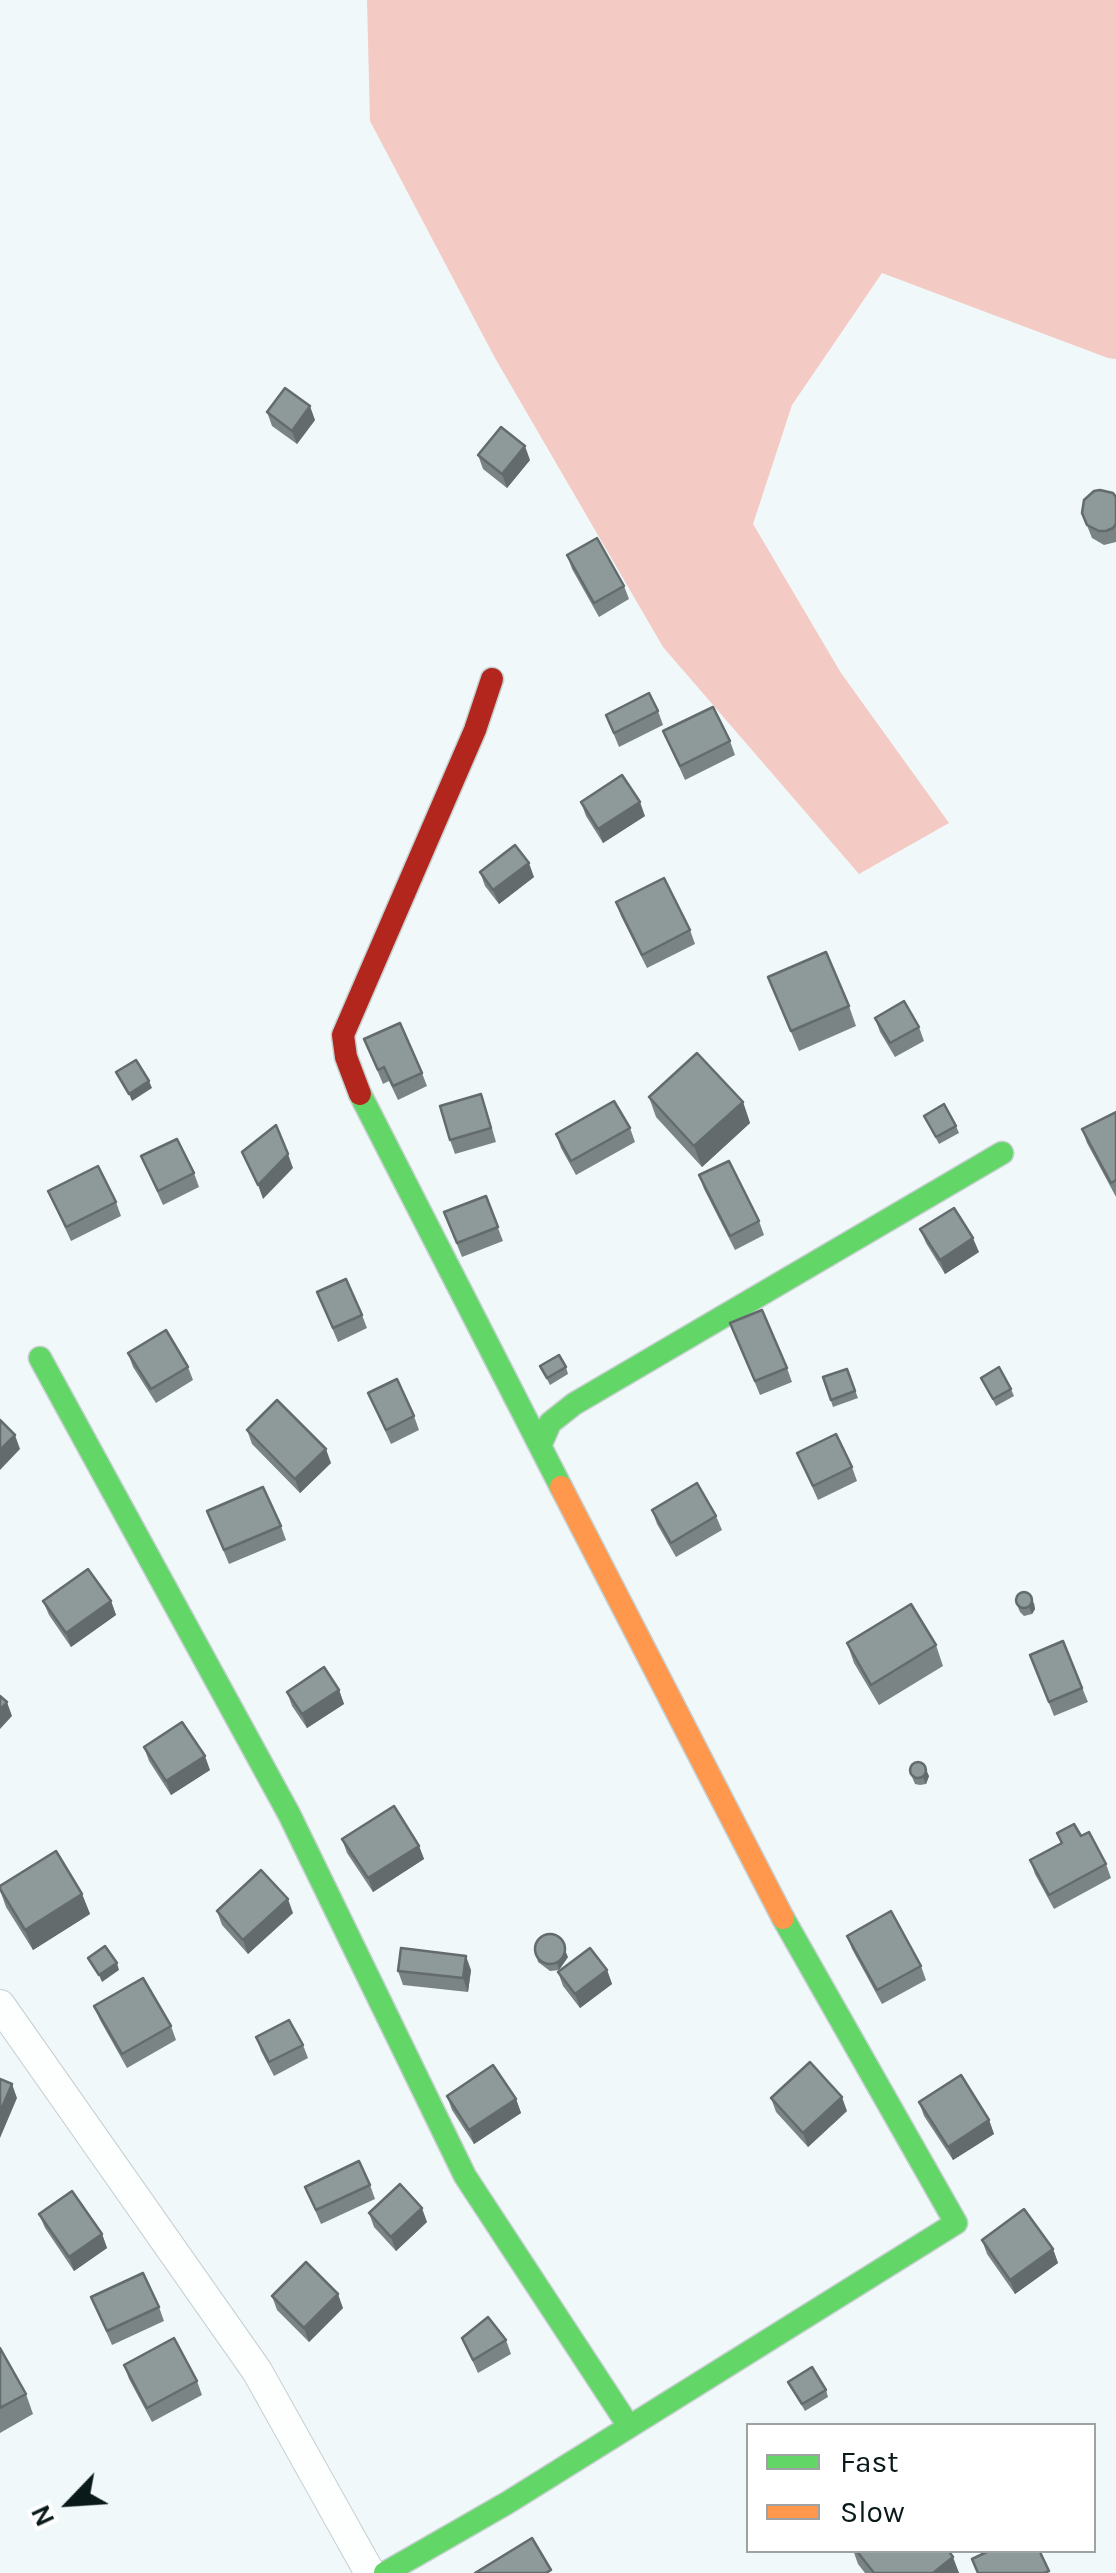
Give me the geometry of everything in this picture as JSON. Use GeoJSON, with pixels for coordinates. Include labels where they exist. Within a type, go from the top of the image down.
{"type":"FeatureCollection","features":[{"type":"Feature","properties":{"kind":"street"},"geometry":{"type":"LineString","coordinates":[[385,2573],[507,2502],[956,2224],[794,1938],[354,1082],[346,1057],[343,1035],[474,730],[492,679]]}},
{"type":"Feature","properties":{"kind":"street"},"geometry":{"type":"LineString","coordinates":[[540,1446],[550,1423],[574,1404],[1002,1153]]}},
{"type":"Feature","properties":{"kind":"street"},"geometry":{"type":"LineString","coordinates":[[40,1358],[289,1814],[464,2176],[628,2425]]}},
{"type":"Feature","properties":{"kind":"street"},"geometry":{"type":"LineString","coordinates":[[0,2006],[256,2371],[370,2573]]}},
{"type":"Feature","properties":{"kind":"shaded area"},"geometry":{"type":"Polygon","coordinates":[[[367,0],[1116,0],[1116,359],[882,273],[792,405],[753,524],[841,673],[949,823],[859,874],[663,647],[495,358],[370,121],[367,0]]]}},
{"type":"Feature","properties":{"kind":"building"},"geometry":{"type":"Polygon","coordinates":[[[285,388],[310,406],[292,431],[267,412],[285,388]]]}},
{"type":"Feature","properties":{"kind":"building"},"geometry":{"type":"Polygon","coordinates":[[[501,427],[525,446],[502,474],[478,455],[501,427]]]}},
{"type":"Feature","properties":{"kind":"building"},"geometry":{"type":"Polygon","coordinates":[[[1100,490],[1116,497],[1116,524],[1106,531],[1087,525],[1082,513],[1084,500],[1100,490]]]}},
{"type":"Feature","properties":{"kind":"building"},"geometry":{"type":"Polygon","coordinates":[[[597,538],[624,586],[594,603],[567,555],[597,538]]]}},
{"type":"Feature","properties":{"kind":"building"},"geometry":{"type":"Polygon","coordinates":[[[649,693],[658,711],[614,733],[606,715],[649,693]]]}},
{"type":"Feature","properties":{"kind":"building"},"geometry":{"type":"Polygon","coordinates":[[[713,707],[730,741],[680,766],[663,731],[713,707]]]}},
{"type":"Feature","properties":{"kind":"building"},"geometry":{"type":"Polygon","coordinates":[[[622,775],[640,802],[598,829],[581,802],[622,775]]]}},
{"type":"Feature","properties":{"kind":"building"},"geometry":{"type":"Polygon","coordinates":[[[515,845],[529,863],[493,890],[480,872],[515,845]]]}},
{"type":"Feature","properties":{"kind":"building"},"geometry":{"type":"Polygon","coordinates":[[[664,878],[690,930],[642,955],[616,902],[664,878]]]}},
{"type":"Feature","properties":{"kind":"building"},"geometry":{"type":"Polygon","coordinates":[[[826,952],[849,1006],[791,1031],[768,977],[826,952]]]}},
{"type":"Feature","properties":{"kind":"building"},"geometry":{"type":"Polygon","coordinates":[[[904,1001],[919,1027],[890,1043],[875,1018],[904,1001]]]}},
{"type":"Feature","properties":{"kind":"building"},"geometry":{"type":"Polygon","coordinates":[[[400,1023],[422,1073],[393,1086],[384,1067],[378,1070],[364,1039],[400,1023]]]}},
{"type":"Feature","properties":{"kind":"building"},"geometry":{"type":"Polygon","coordinates":[[[697,1053],[743,1102],[694,1146],[649,1097],[697,1053]]]}},
{"type":"Feature","properties":{"kind":"building"},"geometry":{"type":"Polygon","coordinates":[[[136,1060],[149,1081],[129,1094],[116,1072],[136,1060]]]}},
{"type":"Feature","properties":{"kind":"building"},"geometry":{"type":"Polygon","coordinates":[[[481,1094],[491,1128],[450,1140],[440,1106],[481,1094]]]}},
{"type":"Feature","properties":{"kind":"building"},"geometry":{"type":"Polygon","coordinates":[[[614,1101],[630,1128],[571,1161],[556,1134],[614,1101]]]}},
{"type":"Feature","properties":{"kind":"building"},"geometry":{"type":"Polygon","coordinates":[[[944,1104],[956,1126],[936,1137],[924,1116],[944,1104]]]}},
{"type":"Feature","properties":{"kind":"building"},"geometry":{"type":"Polygon","coordinates":[[[1116,1112],[1116,1180],[1111,1183],[1082,1129],[1116,1112]]]}},
{"type":"Feature","properties":{"kind":"building"},"geometry":{"type":"Polygon","coordinates":[[[276,1125],[288,1154],[258,1185],[242,1152],[276,1125]]]}},
{"type":"Feature","properties":{"kind":"building"},"geometry":{"type":"Polygon","coordinates":[[[177,1139],[194,1173],[158,1191],[141,1156],[177,1139]]]}},
{"type":"Feature","properties":{"kind":"building"},"geometry":{"type":"Polygon","coordinates":[[[729,1161],[759,1221],[730,1236],[699,1175],[729,1161]]]}},
{"type":"Feature","properties":{"kind":"building"},"geometry":{"type":"Polygon","coordinates":[[[98,1166],[116,1202],[66,1227],[48,1191],[98,1166]]]}},
{"type":"Feature","properties":{"kind":"building"},"geometry":{"type":"Polygon","coordinates":[[[486,1196],[498,1227],[457,1243],[444,1212],[486,1196]]]}},
{"type":"Feature","properties":{"kind":"building"},"geometry":{"type":"Polygon","coordinates":[[[954,1208],[973,1238],[940,1260],[920,1229],[954,1208]]]}},
{"type":"Feature","properties":{"kind":"building"},"geometry":{"type":"Polygon","coordinates":[[[346,1279],[362,1315],[333,1328],[317,1292],[346,1279]]]}},
{"type":"Feature","properties":{"kind":"building"},"geometry":{"type":"Polygon","coordinates":[[[762,1310],[787,1368],[755,1381],[730,1323],[762,1310]]]}},
{"type":"Feature","properties":{"kind":"building"},"geometry":{"type":"Polygon","coordinates":[[[166,1330],[188,1367],[151,1389],[128,1353],[166,1330]]]}},
{"type":"Feature","properties":{"kind":"building"},"geometry":{"type":"Polygon","coordinates":[[[559,1355],[566,1367],[547,1378],[540,1366],[559,1355]]]}},
{"type":"Feature","properties":{"kind":"building"},"geometry":{"type":"Polygon","coordinates":[[[999,1367],[1011,1389],[993,1399],[981,1378],[999,1367]]]}},
{"type":"Feature","properties":{"kind":"building"},"geometry":{"type":"Polygon","coordinates":[[[847,1369],[855,1391],[831,1400],[823,1377],[847,1369]]]}},
{"type":"Feature","properties":{"kind":"building"},"geometry":{"type":"Polygon","coordinates":[[[397,1379],[414,1416],[386,1430],[368,1393],[397,1379]]]}},
{"type":"Feature","properties":{"kind":"building"},"geometry":{"type":"Polygon","coordinates":[[[277,1400],[326,1449],[295,1479],[247,1430],[277,1400]]]}},
{"type":"Feature","properties":{"kind":"building"},"geometry":{"type":"Polygon","coordinates":[[[0,1420],[15,1435],[0,1450],[0,1420]]]}},
{"type":"Feature","properties":{"kind":"building"},"geometry":{"type":"Polygon","coordinates":[[[836,1434],[852,1467],[813,1486],[797,1453],[836,1434]]]}},
{"type":"Feature","properties":{"kind":"building"},"geometry":{"type":"Polygon","coordinates":[[[697,1483],[716,1516],[671,1543],[652,1510],[697,1483]]]}},
{"type":"Feature","properties":{"kind":"building"},"geometry":{"type":"Polygon","coordinates":[[[263,1487],[281,1526],[224,1550],[207,1511],[263,1487]]]}},
{"type":"Feature","properties":{"kind":"building"},"geometry":{"type":"Polygon","coordinates":[[[88,1569],[111,1601],[66,1633],[43,1601],[88,1569]]]}},
{"type":"Feature","properties":{"kind":"building"},"geometry":{"type":"Polygon","coordinates":[[[1024,1592],[1032,1600],[1024,1608],[1016,1600],[1024,1592]]]}},
{"type":"Feature","properties":{"kind":"building"},"geometry":{"type":"Polygon","coordinates":[[[911,1604],[936,1645],[871,1685],[847,1643],[911,1604]]]}},
{"type":"Feature","properties":{"kind":"building"},"geometry":{"type":"Polygon","coordinates":[[[1063,1641],[1082,1688],[1049,1702],[1030,1655],[1063,1641]]]}},
{"type":"Feature","properties":{"kind":"building"},"geometry":{"type":"Polygon","coordinates":[[[324,1667],[339,1690],[302,1714],[287,1692],[324,1667]]]}},
{"type":"Feature","properties":{"kind":"building"},"geometry":{"type":"Polygon","coordinates":[[[182,1722],[205,1756],[166,1781],[144,1747],[182,1722]]]}},
{"type":"Feature","properties":{"kind":"building"},"geometry":{"type":"Polygon","coordinates":[[[918,1762],[926,1770],[918,1778],[910,1770],[918,1762]]]}},
{"type":"Feature","properties":{"kind":"building"},"geometry":{"type":"Polygon","coordinates":[[[394,1806],[419,1846],[368,1878],[342,1839],[394,1806]]]}},
{"type":"Feature","properties":{"kind":"building"},"geometry":{"type":"Polygon","coordinates":[[[1074,1824],[1081,1836],[1089,1832],[1106,1864],[1049,1895],[1030,1860],[1062,1843],[1057,1833],[1074,1824]]]}},
{"type":"Feature","properties":{"kind":"building"},"geometry":{"type":"Polygon","coordinates":[[[56,1851],[82,1894],[25,1930],[0,1886],[56,1851]]]}},
{"type":"Feature","properties":{"kind":"building"},"geometry":{"type":"Polygon","coordinates":[[[261,1870],[288,1899],[243,1940],[217,1911],[261,1870]]]}},
{"type":"Feature","properties":{"kind":"building"},"geometry":{"type":"Polygon","coordinates":[[[891,1911],[921,1966],[877,1990],[847,1936],[891,1911]]]}},
{"type":"Feature","properties":{"kind":"building"},"geometry":{"type":"Polygon","coordinates":[[[550,1934],[560,1939],[565,1949],[560,1959],[550,1964],[540,1959],[535,1949],[540,1939],[550,1934]]]}},
{"type":"Feature","properties":{"kind":"building"},"geometry":{"type":"Polygon","coordinates":[[[105,1946],[117,1963],[99,1975],[88,1958],[105,1946]]]}},
{"type":"Feature","properties":{"kind":"building"},"geometry":{"type":"Polygon","coordinates":[[[401,1948],[466,1956],[463,1978],[398,1971],[401,1948]]]}},
{"type":"Feature","properties":{"kind":"building"},"geometry":{"type":"Polygon","coordinates":[[[590,1948],[607,1970],[575,1994],[558,1972],[590,1948]]]}},
{"type":"Feature","properties":{"kind":"building"},"geometry":{"type":"Polygon","coordinates":[[[143,1978],[171,2026],[122,2054],[94,2006],[143,1978]]]}},
{"type":"Feature","properties":{"kind":"building"},"geometry":{"type":"Polygon","coordinates":[[[289,2020],[303,2045],[269,2062],[256,2037],[289,2020]]]}},
{"type":"Feature","properties":{"kind":"building"},"geometry":{"type":"Polygon","coordinates":[[[810,2062],[842,2097],[803,2133],[771,2098],[810,2062]]]}},
{"type":"Feature","properties":{"kind":"building"},"geometry":{"type":"Polygon","coordinates":[[[493,2065],[516,2099],[469,2130],[447,2096],[493,2065]]]}},
{"type":"Feature","properties":{"kind":"building"},"geometry":{"type":"Polygon","coordinates":[[[961,2075],[989,2120],[948,2147],[919,2102],[961,2075]]]}},
{"type":"Feature","properties":{"kind":"building"},"geometry":{"type":"Polygon","coordinates":[[[0,2079],[12,2084],[0,2112],[0,2079]]]}},
{"type":"Feature","properties":{"kind":"building"},"geometry":{"type":"Polygon","coordinates":[[[359,2161],[370,2185],[316,2210],[305,2187],[359,2161]]]}},
{"type":"Feature","properties":{"kind":"building"},"geometry":{"type":"Polygon","coordinates":[[[400,2184],[422,2208],[391,2237],[369,2213],[400,2184]]]}},
{"type":"Feature","properties":{"kind":"building"},"geometry":{"type":"Polygon","coordinates":[[[72,2191],[102,2234],[69,2257],[39,2214],[72,2191]]]}},
{"type":"Feature","properties":{"kind":"building"},"geometry":{"type":"Polygon","coordinates":[[[1024,2209],[1053,2249],[1010,2280],[982,2240],[1024,2209]]]}},
{"type":"Feature","properties":{"kind":"building"},"geometry":{"type":"Polygon","coordinates":[[[306,2262],[338,2294],[304,2328],[272,2296],[306,2262]]]}},
{"type":"Feature","properties":{"kind":"building"},"geometry":{"type":"Polygon","coordinates":[[[143,2273],[159,2307],[107,2331],[91,2297],[143,2273]]]}},
{"type":"Feature","properties":{"kind":"building"},"geometry":{"type":"Polygon","coordinates":[[[488,2317],[506,2340],[473,2360],[462,2338],[488,2317]]]}},
{"type":"Feature","properties":{"kind":"building"},"geometry":{"type":"Polygon","coordinates":[[[174,2338],[197,2381],[147,2408],[124,2365],[174,2338]]]}},
{"type":"Feature","properties":{"kind":"building"},"geometry":{"type":"Polygon","coordinates":[[[0,2348],[26,2394],[0,2408],[0,2348]]]}},
{"type":"Feature","properties":{"kind":"building"},"geometry":{"type":"Polygon","coordinates":[[[812,2367],[826,2390],[802,2404],[788,2382],[812,2367]]]}},
{"type":"Feature","properties":{"kind":"building"},"geometry":{"type":"Polygon","coordinates":[[[532,2538],[551,2570],[475,2573],[532,2538]]]}},
{"type":"Feature","properties":{"kind":"building"},"geometry":{"type":"Polygon","coordinates":[[[858,2553],[950,2553],[953,2557],[933,2573],[874,2573],[858,2553]]]}},
{"type":"Feature","properties":{"kind":"building"},"geometry":{"type":"Polygon","coordinates":[[[985,2553],[1040,2553],[1049,2571],[978,2573],[972,2559],[985,2553]]]}},
{"type":"Feature","properties":{"kind":"traffic: fast"},"geometry":{"type":"LineString","coordinates":[[360,1094],[540,1446]]}},
{"type":"Feature","properties":{"kind":"traffic: fast"},"geometry":{"type":"LineString","coordinates":[[561,1487],[540,1446],[550,1423],[574,1404],[1002,1153]]}},
{"type":"Feature","properties":{"kind":"traffic: fast"},"geometry":{"type":"LineString","coordinates":[[40,1358],[289,1814],[465,2176],[628,2425]]}},
{"type":"Feature","properties":{"kind":"traffic: fast"},"geometry":{"type":"LineString","coordinates":[[385,2573],[507,2503],[956,2223],[783,1918]]}},
{"type":"Feature","properties":{"kind":"traffic: slow"},"geometry":{"type":"LineString","coordinates":[[561,1487],[783,1918]]}},
{"type":"Feature","properties":{"kind":"traffic: jam"},"geometry":{"type":"LineString","coordinates":[[360,1094],[346,1057],[343,1035],[475,730],[492,679]]}}]}
